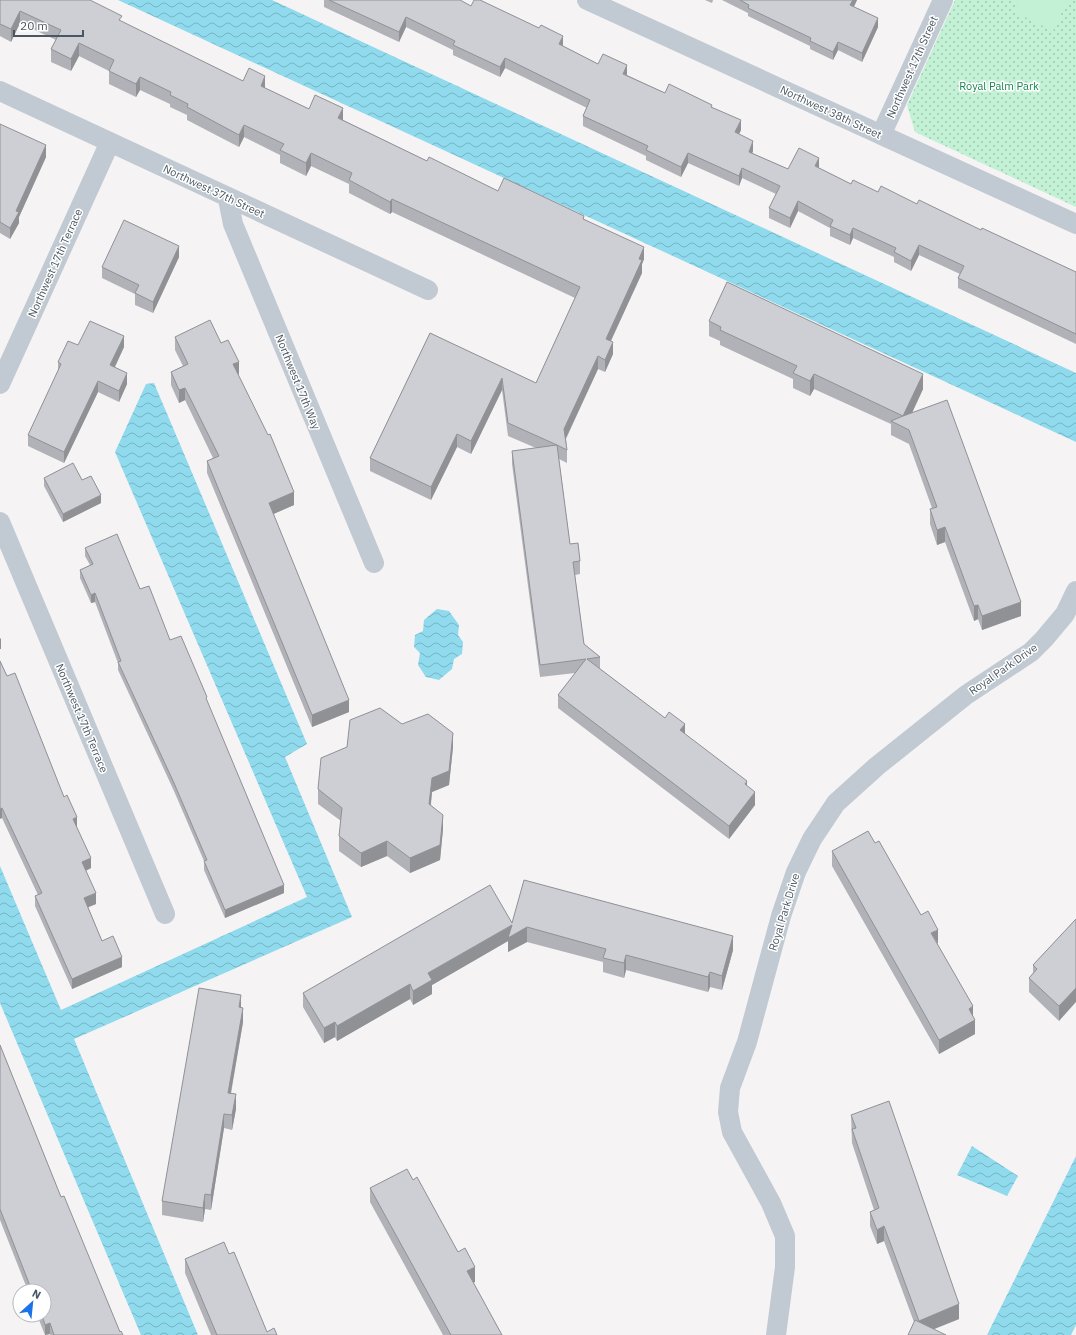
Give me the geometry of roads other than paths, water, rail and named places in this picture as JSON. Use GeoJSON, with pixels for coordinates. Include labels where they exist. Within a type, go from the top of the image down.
{"type":"FeatureCollection","features":[{"type":"Feature","properties":{"kind":"street","name":"Northwest 38th Street"},"geometry":{"type":"LineString","coordinates":[[587,0],[1076,224]]}},
{"type":"Feature","properties":{"kind":"street","name":"Northwest 17th Street"},"geometry":{"type":"LineString","coordinates":[[882,135],[943,0]]}},
{"type":"Feature","properties":{"kind":"street","name":"Northwest 37th Street"},"geometry":{"type":"LineString","coordinates":[[0,91],[228,199],[428,290]]}},
{"type":"Feature","properties":{"kind":"street","name":"Northwest 17th Terrace"},"geometry":{"type":"LineString","coordinates":[[0,384],[110,142]]}},
{"type":"Feature","properties":{"kind":"street","name":"Northwest 17th Way"},"geometry":{"type":"LineString","coordinates":[[228,199],[233,224],[374,563]]}},
{"type":"Feature","properties":{"kind":"street","name":"Northwest 17th Terrace"},"geometry":{"type":"LineString","coordinates":[[0,522],[165,914]]}},
{"type":"Feature","properties":{"kind":"street","name":"Royal Park Drive"},"geometry":{"type":"LineString","coordinates":[[776,1335],[785,1267],[785,1236],[771,1203],[732,1132],[728,1112],[730,1088],[747,1042],[781,916],[796,872],[812,839],[836,803],[877,766],[966,695],[1031,652],[1065,614],[1076,591]]}},
{"type":"Feature","properties":{"kind":"water"},"geometry":{"type":"Polygon","coordinates":[[[118,0],[272,0],[1076,373],[1076,442],[118,0]]]}},
{"type":"Feature","properties":{"kind":"water"},"geometry":{"type":"Polygon","coordinates":[[[154,383],[307,744],[285,757],[352,917],[74,1039],[198,1335],[141,1335],[0,1003],[0,866],[61,1010],[307,897],[115,452],[146,384],[154,383]]]}},
{"type":"Feature","properties":{"kind":"water"},"geometry":{"type":"Polygon","coordinates":[[[437,609],[449,611],[459,625],[458,635],[463,642],[462,654],[454,659],[452,669],[439,680],[426,677],[418,665],[420,653],[414,647],[415,635],[423,631],[424,620],[437,609]]]}},
{"type":"Feature","properties":{"kind":"water"},"geometry":{"type":"Polygon","coordinates":[[[972,1146],[1018,1176],[1007,1196],[957,1175],[972,1146]]]}},
{"type":"Feature","properties":{"kind":"water"},"geometry":{"type":"Polygon","coordinates":[[[1076,1156],[1076,1325],[1071,1335],[987,1335],[1076,1156]]]}},
{"type":"Feature","properties":{"kind":"park label","name":"Royal Palm Park"},"geometry":{"type":"Point","coordinates":[999,86]}}]}
